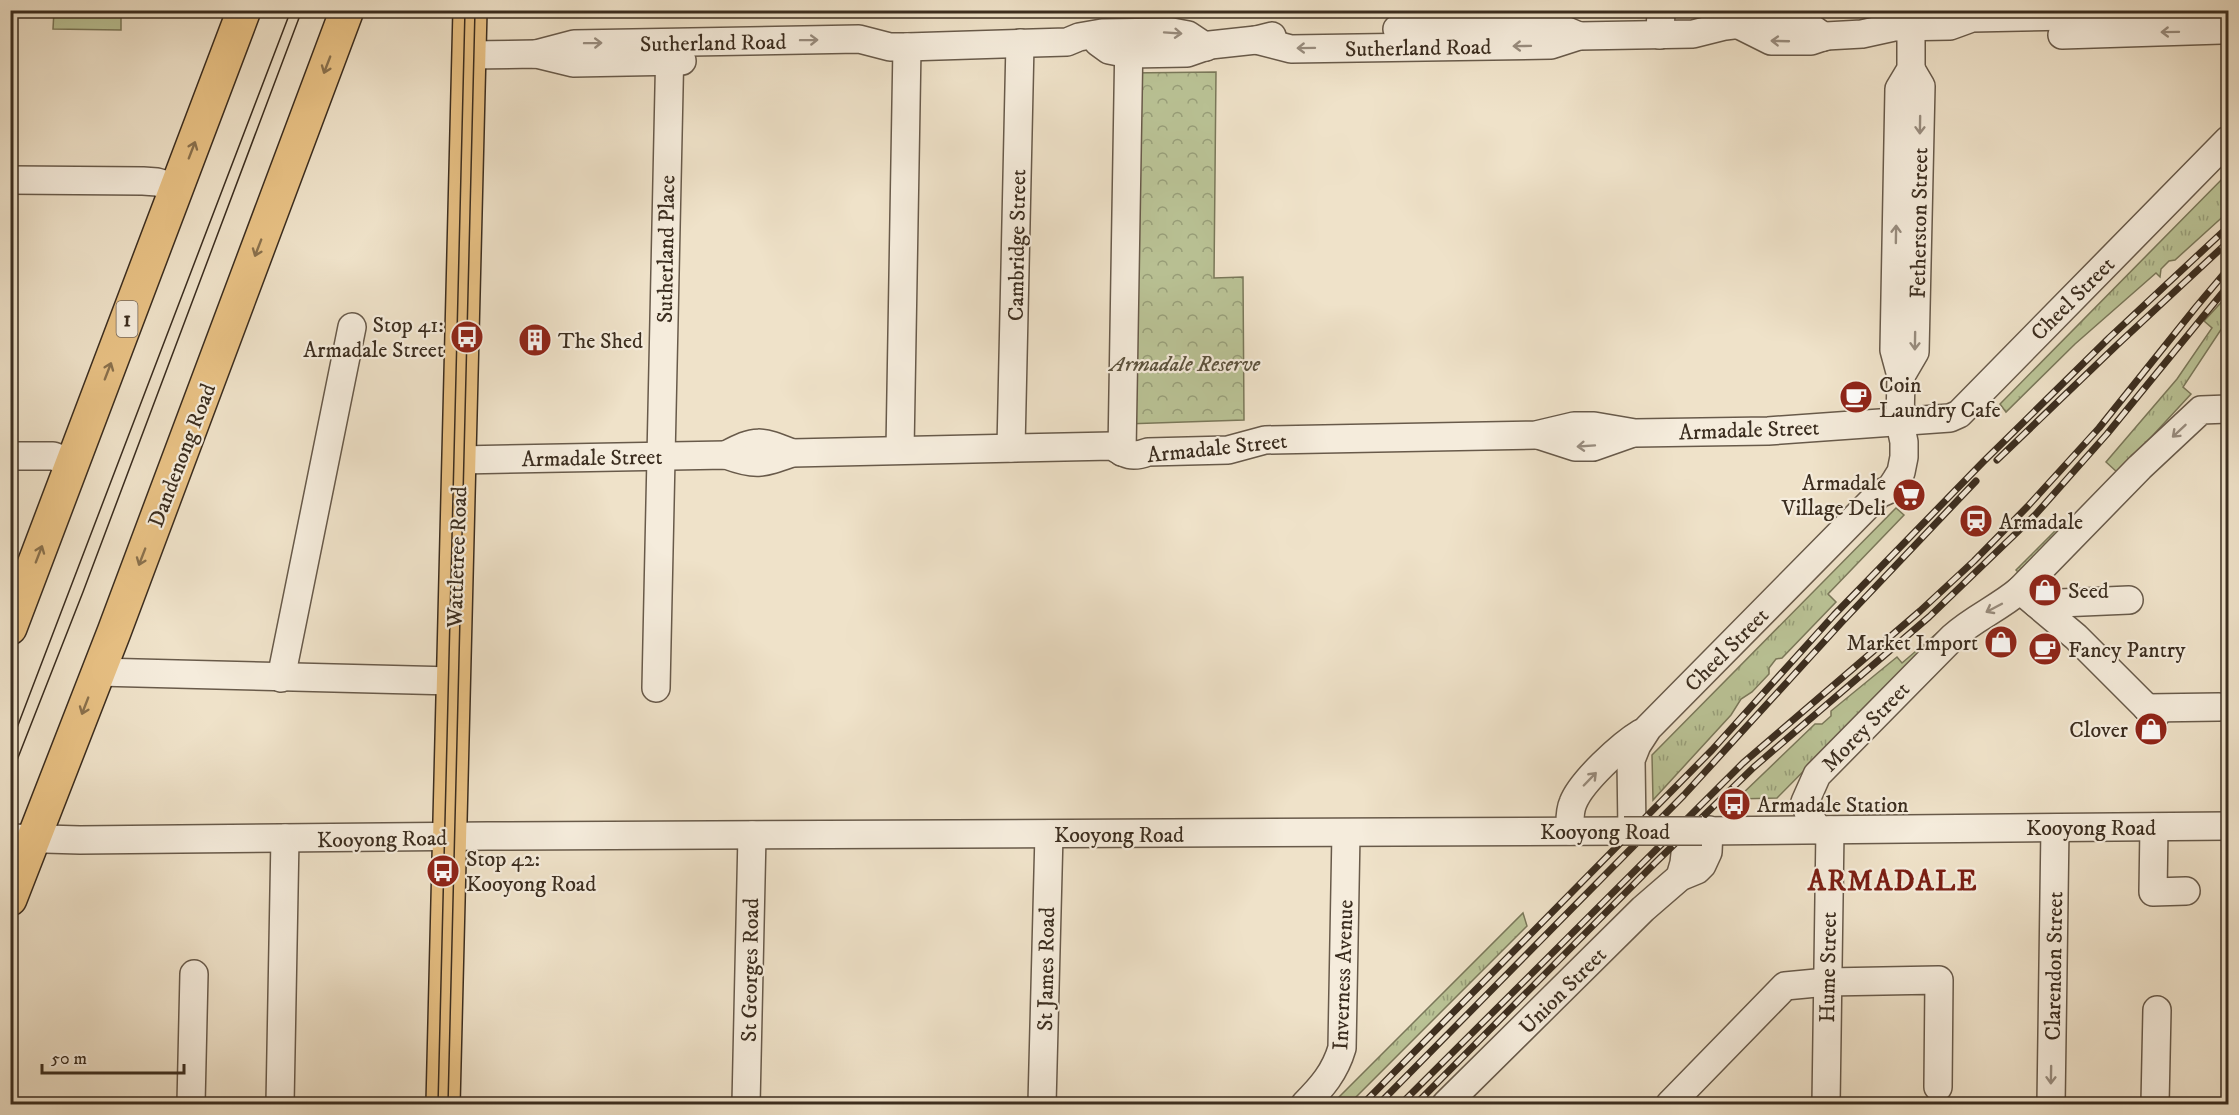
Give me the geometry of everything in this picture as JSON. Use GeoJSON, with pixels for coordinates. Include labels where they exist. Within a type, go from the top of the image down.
{"type":"FeatureCollection","features":[{"type":"Feature","properties":{"kind":"main road","name":"1"},"geometry":{"type":"LineString","coordinates":[[10,628],[244,10]]}},
{"type":"Feature","properties":{"kind":"main road","name":"Dandenong Road"},"geometry":{"type":"LineString","coordinates":[[10,899],[22,839],[98,672],[347,10]]}},
{"type":"Feature","properties":{"kind":"main road","name":"Wattletree Road"},"geometry":{"type":"LineString","coordinates":[[443,1104],[470,10]]}},
{"type":"Feature","properties":{"kind":"street","name":"Sutherland Road"},"geometry":{"type":"LineString","coordinates":[[469,55],[536,54],[574,44],[670,52],[859,39],[899,47],[1067,42],[1077,37],[1094,35],[1098,42],[1109,50],[1129,43],[1187,53],[1206,47],[1256,40],[1291,49],[1551,45],[1579,36],[1661,23],[1693,34],[1739,25],[1771,41],[1811,41],[1824,37],[1862,34],[1886,28],[1950,26],[1972,18],[2229,13]]}},
{"type":"Feature","properties":{"kind":"street","name":"Sutherland Road"},"geometry":{"type":"LineString","coordinates":[[1950,26],[1971,36],[2229,29]]}},
{"type":"Feature","properties":{"kind":"street","name":"Fetherston Street"},"geometry":{"type":"LineString","coordinates":[[1899,423],[1901,376],[1894,351],[1906,275],[1908,183],[1899,89],[1911,69],[1911,27]]}},
{"type":"Feature","properties":{"kind":"street","name":"Cambridge Street"},"geometry":{"type":"LineString","coordinates":[[1011,448],[1020,43]]}},
{"type":"Feature","properties":{"kind":"street"},"geometry":{"type":"LineString","coordinates":[[1122,452],[1129,43]]}},
{"type":"Feature","properties":{"kind":"street"},"geometry":{"type":"LineString","coordinates":[[899,47],[900,450]]}},
{"type":"Feature","properties":{"kind":"street","name":"Sutherland Place"},"geometry":{"type":"LineString","coordinates":[[656,688],[670,52]]}},
{"type":"Feature","properties":{"kind":"street","name":"Cheel Street"},"geometry":{"type":"LineString","coordinates":[[1570,831],[1571,809],[1578,792],[1621,747],[1648,728],[1879,494],[1883,480],[1892,467],[1893,439],[1899,423],[1943,419],[1959,414],[2229,140]]}},
{"type":"Feature","properties":{"kind":"street"},"geometry":{"type":"LineString","coordinates":[[10,180],[143,181],[157,182],[177,189]]}},
{"type":"Feature","properties":{"kind":"street"},"geometry":{"type":"LineString","coordinates":[[281,678],[351,327]]}},
{"type":"Feature","properties":{"kind":"street","name":"Morey Street"},"geometry":{"type":"LineString","coordinates":[[1824,830],[1809,816],[1805,802],[1817,775],[1953,637],[1977,617],[2009,600],[2028,597],[2140,467],[2201,410],[2229,409]]}},
{"type":"Feature","properties":{"kind":"street","name":"Armadale Street"},"geometry":{"type":"LineString","coordinates":[[459,460],[726,455],[748,463],[765,463],[792,453],[1112,446],[1126,455],[1141,455],[1148,452],[1228,450],[1265,440],[1536,435],[1575,447],[1593,447],[1635,433],[1768,431],[1853,424],[1899,423]]}},
{"type":"Feature","properties":{"kind":"street"},"geometry":{"type":"LineString","coordinates":[[10,456],[53,456],[73,463]]}},
{"type":"Feature","properties":{"kind":"street"},"geometry":{"type":"LineString","coordinates":[[2028,597],[2129,600]]}},
{"type":"Feature","properties":{"kind":"street"},"geometry":{"type":"LineString","coordinates":[[2028,597],[2076,637],[2151,712],[2219,707]]}},
{"type":"Feature","properties":{"kind":"street"},"geometry":{"type":"LineString","coordinates":[[98,672],[453,681]]}},
{"type":"Feature","properties":{"kind":"street","name":"Cheel Street"},"geometry":{"type":"LineString","coordinates":[[1629,828],[1631,760],[1648,728]]}},
{"type":"Feature","properties":{"kind":"street","name":"Kooyong Road"},"geometry":{"type":"LineString","coordinates":[[22,839],[1346,833],[1570,831],[1629,828],[1696,834],[1824,830],[2229,826]]}},
{"type":"Feature","properties":{"kind":"street"},"geometry":{"type":"LineString","coordinates":[[2154,827],[2153,891],[2186,891]]}},
{"type":"Feature","properties":{"kind":"street","name":"Clarendon Street"},"geometry":{"type":"LineString","coordinates":[[2051,1104],[2055,828]]}},
{"type":"Feature","properties":{"kind":"street","name":"Hume Street"},"geometry":{"type":"LineString","coordinates":[[1824,830],[1827,982],[1826,1104]]}},
{"type":"Feature","properties":{"kind":"street","name":"Inverness Avenue"},"geometry":{"type":"LineString","coordinates":[[1305,1104],[1324,1085],[1339,1060],[1342,1048],[1346,833]]}},
{"type":"Feature","properties":{"kind":"street","name":"St James Road"},"geometry":{"type":"LineString","coordinates":[[1042,1104],[1049,834]]}},
{"type":"Feature","properties":{"kind":"street","name":"Union Street"},"geometry":{"type":"LineString","coordinates":[[1446,1104],[1643,909],[1680,877],[1696,834]]}},
{"type":"Feature","properties":{"kind":"street","name":"St Georges Road"},"geometry":{"type":"LineString","coordinates":[[746,1104],[752,836]]}},
{"type":"Feature","properties":{"kind":"street"},"geometry":{"type":"LineString","coordinates":[[280,1104],[285,838]]}},
{"type":"Feature","properties":{"kind":"street"},"geometry":{"type":"LineString","coordinates":[[191,1104],[195,974]]}},
{"type":"Feature","properties":{"kind":"street"},"geometry":{"type":"LineString","coordinates":[[1670,1104],[1700,1076],[1785,986],[1827,982],[1939,980],[1938,1087]]}},
{"type":"Feature","properties":{"kind":"street"},"geometry":{"type":"LineString","coordinates":[[2155,1104],[2157,1010]]}},
{"type":"Feature","properties":{"kind":"street"},"geometry":{"type":"LineString","coordinates":[[1700,1076],[1700,1104]]}},
{"type":"Feature","properties":{"kind":"green space"},"geometry":{"type":"Polygon","coordinates":[[[54,11],[121,11],[121,30],[53,29],[54,11]]]}},
{"type":"Feature","properties":{"kind":"green space","name":"Armadale Reserve"},"geometry":{"type":"Polygon","coordinates":[[[1216,72],[1214,278],[1243,277],[1244,420],[1125,424],[1128,73],[1216,72]]]}},
{"type":"Feature","properties":{"kind":"green space"},"geometry":{"type":"Polygon","coordinates":[[[2228,173],[2228,212],[2175,260],[2169,261],[2161,269],[2160,277],[2156,273],[2075,344],[2006,412],[2000,404],[2228,173]]]}},
{"type":"Feature","properties":{"kind":"green space"},"geometry":{"type":"Polygon","coordinates":[[[2228,295],[2228,319],[2183,387],[2191,394],[2118,473],[2106,462],[2177,379],[2212,328],[2204,321],[2228,295]]]}},
{"type":"Feature","properties":{"kind":"green space"},"geometry":{"type":"Polygon","coordinates":[[[1896,508],[1904,515],[1828,594],[1836,602],[1782,658],[1776,659],[1769,668],[1769,674],[1752,692],[1741,699],[1731,715],[1653,800],[1652,755],[1896,508]]]}},
{"type":"Feature","properties":{"kind":"green space"},"geometry":{"type":"Polygon","coordinates":[[[2058,528],[2060,531],[2018,572],[2016,570],[2058,528]]]}},
{"type":"Feature","properties":{"kind":"green space"},"geometry":{"type":"Polygon","coordinates":[[[1937,633],[1936,637],[1777,798],[1737,799],[1815,724],[1822,724],[1831,716],[1831,711],[1897,657],[1902,663],[1937,633]]]}},
{"type":"Feature","properties":{"kind":"green space"},"geometry":{"type":"Polygon","coordinates":[[[1523,913],[1527,926],[1349,1104],[1332,1104],[1523,913]]]}},
{"type":"Feature","properties":{"kind":"tram line"},"geometry":{"type":"LineString","coordinates":[[10,746],[291,10]]}},
{"type":"Feature","properties":{"kind":"tram line"},"geometry":{"type":"LineString","coordinates":[[10,778],[83,592],[302,10]]}},
{"type":"Feature","properties":{"kind":"tram line"},"geometry":{"type":"LineString","coordinates":[[438,1104],[465,10]]}},
{"type":"Feature","properties":{"kind":"tram line"},"geometry":{"type":"LineString","coordinates":[[448,1104],[475,10]]}},
{"type":"Feature","properties":{"kind":"railway"},"geometry":{"type":"LineString","coordinates":[[1363,1104],[1712,750],[1834,615],[1983,462],[2109,338],[2228,227]]}},
{"type":"Feature","properties":{"kind":"railway"},"geometry":{"type":"LineString","coordinates":[[1997,460],[2228,242]]}},
{"type":"Feature","properties":{"kind":"railway"},"geometry":{"type":"LineString","coordinates":[[1401,1104],[1743,763],[1920,611],[1974,561],[2099,428],[2228,269]]}},
{"type":"Feature","properties":{"kind":"railway"},"geometry":{"type":"LineString","coordinates":[[1416,1104],[1655,863],[1754,767],[1929,617],[2036,514],[2107,434],[2228,286]]}},
{"type":"Feature","properties":{"kind":"railway"},"geometry":{"type":"LineString","coordinates":[[1379,1104],[1684,795],[1842,622],[1976,481]]}},
{"type":"Feature","properties":{"kind":"place","name":"Stop 41: Armadale Street"},"geometry":{"type":"Point","coordinates":[467,337]}},
{"type":"Feature","properties":{"kind":"place","name":"The Shed"},"geometry":{"type":"Point","coordinates":[535,340]}},
{"type":"Feature","properties":{"kind":"place","name":"Coin Laundry Cafe"},"geometry":{"type":"Point","coordinates":[1856,397]}},
{"type":"Feature","properties":{"kind":"place","name":"Armadale Village Deli"},"geometry":{"type":"Point","coordinates":[1909,495]}},
{"type":"Feature","properties":{"kind":"place","name":"Armadale"},"geometry":{"type":"Point","coordinates":[1976,521]}},
{"type":"Feature","properties":{"kind":"place","name":"Seed"},"geometry":{"type":"Point","coordinates":[2045,590]}},
{"type":"Feature","properties":{"kind":"place","name":"Market Import"},"geometry":{"type":"Point","coordinates":[2001,642]}},
{"type":"Feature","properties":{"kind":"place","name":"Fancy Pantry"},"geometry":{"type":"Point","coordinates":[2045,649]}},
{"type":"Feature","properties":{"kind":"place","name":"Clover"},"geometry":{"type":"Point","coordinates":[2151,729]}},
{"type":"Feature","properties":{"kind":"place","name":"Armadale Station"},"geometry":{"type":"Point","coordinates":[1734,804]}},
{"type":"Feature","properties":{"kind":"place","name":"Stop 42: Kooyong Road"},"geometry":{"type":"Point","coordinates":[443,871]}},
{"type":"Feature","properties":{"kind":"district","name":"ARMADALE"},"geometry":{"type":"Point","coordinates":[1893,880]}}]}
